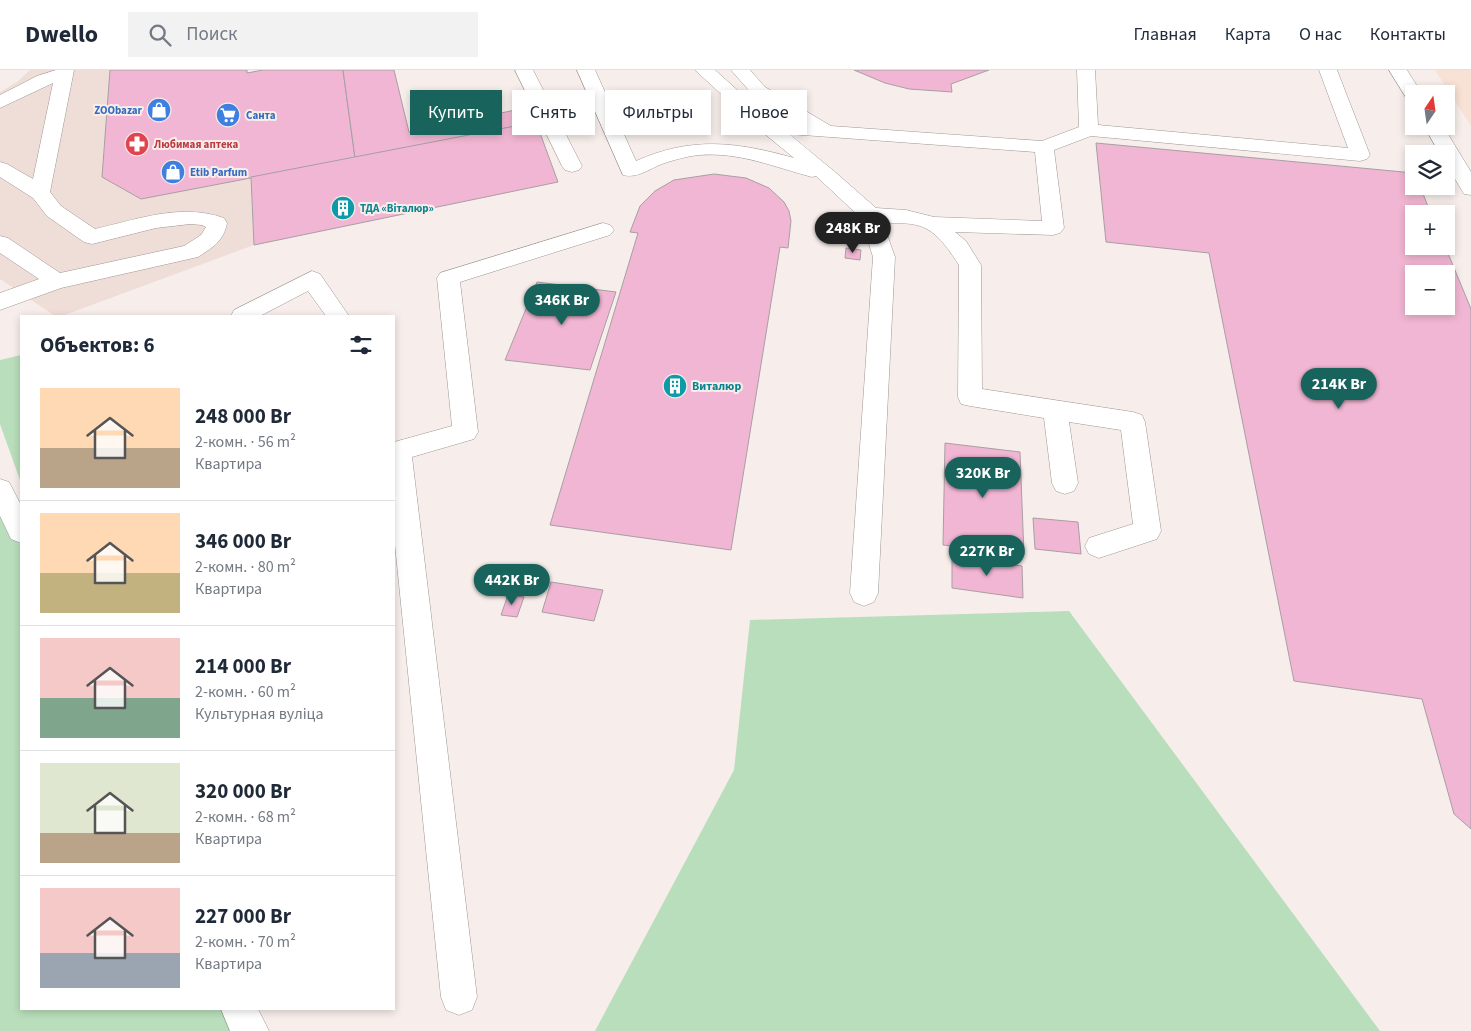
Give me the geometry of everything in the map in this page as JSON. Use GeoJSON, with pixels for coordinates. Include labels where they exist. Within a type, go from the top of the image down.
{"type":"FeatureCollection","features":[{"type":"Feature","properties":{"kind":"street"},"geometry":{"type":"LineString","coordinates":[[524,70],[572,166]]}},
{"type":"Feature","properties":{"kind":"street"},"geometry":{"type":"LineString","coordinates":[[586,70],[630,171],[654,158],[686,150],[725,148],[755,152],[828,176]]}},
{"type":"Feature","properties":{"kind":"street"},"geometry":{"type":"LineString","coordinates":[[704,70],[726,90]]}},
{"type":"Feature","properties":{"kind":"street"},"geometry":{"type":"LineString","coordinates":[[740,70],[759,91],[830,131]]}},
{"type":"Feature","properties":{"kind":"street"},"geometry":{"type":"LineString","coordinates":[[1086,70],[1089,130]]}},
{"type":"Feature","properties":{"kind":"street"},"geometry":{"type":"LineString","coordinates":[[807,130],[1044,147],[1089,130],[1360,155],[1328,70]]}},
{"type":"Feature","properties":{"kind":"street"},"geometry":{"type":"LineString","coordinates":[[1398,70],[1408,85]]}},
{"type":"Feature","properties":{"kind":"street"},"geometry":{"type":"LineString","coordinates":[[0,102],[56,74]]}},
{"type":"Feature","properties":{"kind":"street"},"geometry":{"type":"LineString","coordinates":[[40,193],[56,74]]}},
{"type":"Feature","properties":{"kind":"street"},"geometry":{"type":"LineString","coordinates":[[778,135],[828,176],[870,215],[884,257],[864,593]]}},
{"type":"Feature","properties":{"kind":"street"},"geometry":{"type":"LineString","coordinates":[[1438,135],[1471,189]]}},
{"type":"Feature","properties":{"kind":"street"},"geometry":{"type":"LineString","coordinates":[[870,215],[906,217],[934,224],[1053,228],[1044,147]]}},
{"type":"Feature","properties":{"kind":"street"},"geometry":{"type":"LineString","coordinates":[[0,168],[40,193],[54,211],[92,237],[180,217],[209,219],[217,223],[215,232],[209,240],[190,252],[57,281],[0,302]]}},
{"type":"Feature","properties":{"kind":"street"},"geometry":{"type":"LineString","coordinates":[[934,224],[958,246],[970,265],[970,397],[1133,422],[1147,531],[1099,546]]}},
{"type":"Feature","properties":{"kind":"street"},"geometry":{"type":"LineString","coordinates":[[459,997],[396,451],[465,432],[448,278],[603,230]]}},
{"type":"Feature","properties":{"kind":"street"},"geometry":{"type":"LineString","coordinates":[[0,243],[57,281]]}},
{"type":"Feature","properties":{"kind":"street"},"geometry":{"type":"LineString","coordinates":[[244,315],[312,279],[337,315]]}},
{"type":"Feature","properties":{"kind":"street"},"geometry":{"type":"LineString","coordinates":[[1055,410],[1066,483]]}},
{"type":"Feature","properties":{"kind":"street"},"geometry":{"type":"LineString","coordinates":[[0,490],[20,529]]}},
{"type":"Feature","properties":{"kind":"street"},"geometry":{"type":"LineString","coordinates":[[240,1010],[250,1031]]}},
{"type":"Feature","properties":{"kind":"shaded area"},"geometry":{"type":"Polygon","coordinates":[[[30,70],[247,70],[247,73],[263,70],[251,177],[254,245],[65,315],[54,315],[0,279],[0,92],[17,82],[30,70]]]}},
{"type":"Feature","properties":{"kind":"shaded area"},"geometry":{"type":"Polygon","coordinates":[[[1435,70],[1471,70],[1471,126],[1455,101],[1455,85],[1445,85],[1435,70]]]}},
{"type":"Feature","properties":{"kind":"green space"},"geometry":{"type":"Polygon","coordinates":[[[20,355],[20,480],[0,424],[0,360],[20,355]]]}},
{"type":"Feature","properties":{"kind":"green space"},"geometry":{"type":"Polygon","coordinates":[[[0,490],[20,529],[20,1010],[240,1010],[250,1031],[0,1031],[0,490]]]}},
{"type":"Feature","properties":{"kind":"green space"},"geometry":{"type":"Polygon","coordinates":[[[1069,611],[1380,1031],[595,1031],[734,770],[750,620],[1069,611]]]}},
{"type":"Feature","properties":{"kind":"building","name":"Санта"},"geometry":{"type":"Polygon","coordinates":[[[110,70],[247,70],[247,73],[263,70],[343,70],[355,158],[141,199],[102,177],[110,70]]]}},
{"type":"Feature","properties":{"kind":"building"},"geometry":{"type":"Polygon","coordinates":[[[343,70],[394,70],[410,135],[471,135],[355,158],[343,70]]]}},
{"type":"Feature","properties":{"kind":"building"},"geometry":{"type":"Polygon","coordinates":[[[854,70],[989,70],[951,84],[952,92],[909,89],[885,83],[854,70]]]}},
{"type":"Feature","properties":{"kind":"building"},"geometry":{"type":"Polygon","coordinates":[[[512,111],[512,127],[502,129],[502,113],[512,111]]]}},
{"type":"Feature","properties":{"kind":"building","name":"ТДА «Віталюр»"},"geometry":{"type":"Polygon","coordinates":[[[512,127],[512,135],[541,135],[558,182],[254,245],[251,177],[469,135],[502,135],[502,129],[512,127]]]}},
{"type":"Feature","properties":{"kind":"building"},"geometry":{"type":"Polygon","coordinates":[[[1096,143],[1405,172],[1405,195],[1424,195],[1427,205],[1405,205],[1405,255],[1449,255],[1453,265],[1405,265],[1405,315],[1455,315],[1455,270],[1471,309],[1471,829],[1454,814],[1422,699],[1294,681],[1209,253],[1106,242],[1096,143]]]}},
{"type":"Feature","properties":{"kind":"building","name":"Виталюр"},"geometry":{"type":"Polygon","coordinates":[[[714,174],[746,178],[769,188],[784,202],[789,211],[791,221],[788,248],[780,247],[731,550],[550,525],[638,233],[630,232],[640,206],[655,191],[674,180],[714,174]]]}},
{"type":"Feature","properties":{"kind":"building"},"geometry":{"type":"Polygon","coordinates":[[[846,248],[861,250],[860,260],[845,258],[846,248]]]}},
{"type":"Feature","properties":{"kind":"building"},"geometry":{"type":"Polygon","coordinates":[[[537,282],[616,292],[590,370],[505,360],[537,282]]]}},
{"type":"Feature","properties":{"kind":"building"},"geometry":{"type":"Polygon","coordinates":[[[945,443],[1020,452],[1024,555],[943,545],[945,443]]]}},
{"type":"Feature","properties":{"kind":"building"},"geometry":{"type":"Polygon","coordinates":[[[1033,518],[1078,522],[1081,554],[1035,549],[1033,518]]]}},
{"type":"Feature","properties":{"kind":"building"},"geometry":{"type":"Polygon","coordinates":[[[952,556],[1022,566],[1023,598],[952,588],[952,556]]]}},
{"type":"Feature","properties":{"kind":"building"},"geometry":{"type":"Polygon","coordinates":[[[551,582],[603,590],[594,621],[542,612],[551,582]]]}},
{"type":"Feature","properties":{"kind":"building"},"geometry":{"type":"Polygon","coordinates":[[[508,595],[524,597],[517,617],[501,615],[508,595]]]}},
{"type":"Feature","properties":{"kind":"place","name":"ZOObazar"},"geometry":{"type":"Point","coordinates":[159,110]}},
{"type":"Feature","properties":{"kind":"place","name":"Санта"},"geometry":{"type":"Point","coordinates":[228,115]}},
{"type":"Feature","properties":{"kind":"place","name":"Любимая аптека"},"geometry":{"type":"Point","coordinates":[137,144]}},
{"type":"Feature","properties":{"kind":"place","name":"Etib Parfum"},"geometry":{"type":"Point","coordinates":[173,172]}},
{"type":"Feature","properties":{"kind":"place","name":"ТДА «Віталюр»"},"geometry":{"type":"Point","coordinates":[343,208]}},
{"type":"Feature","properties":{"kind":"place","name":"Виталюр"},"geometry":{"type":"Point","coordinates":[675,386]}}]}
